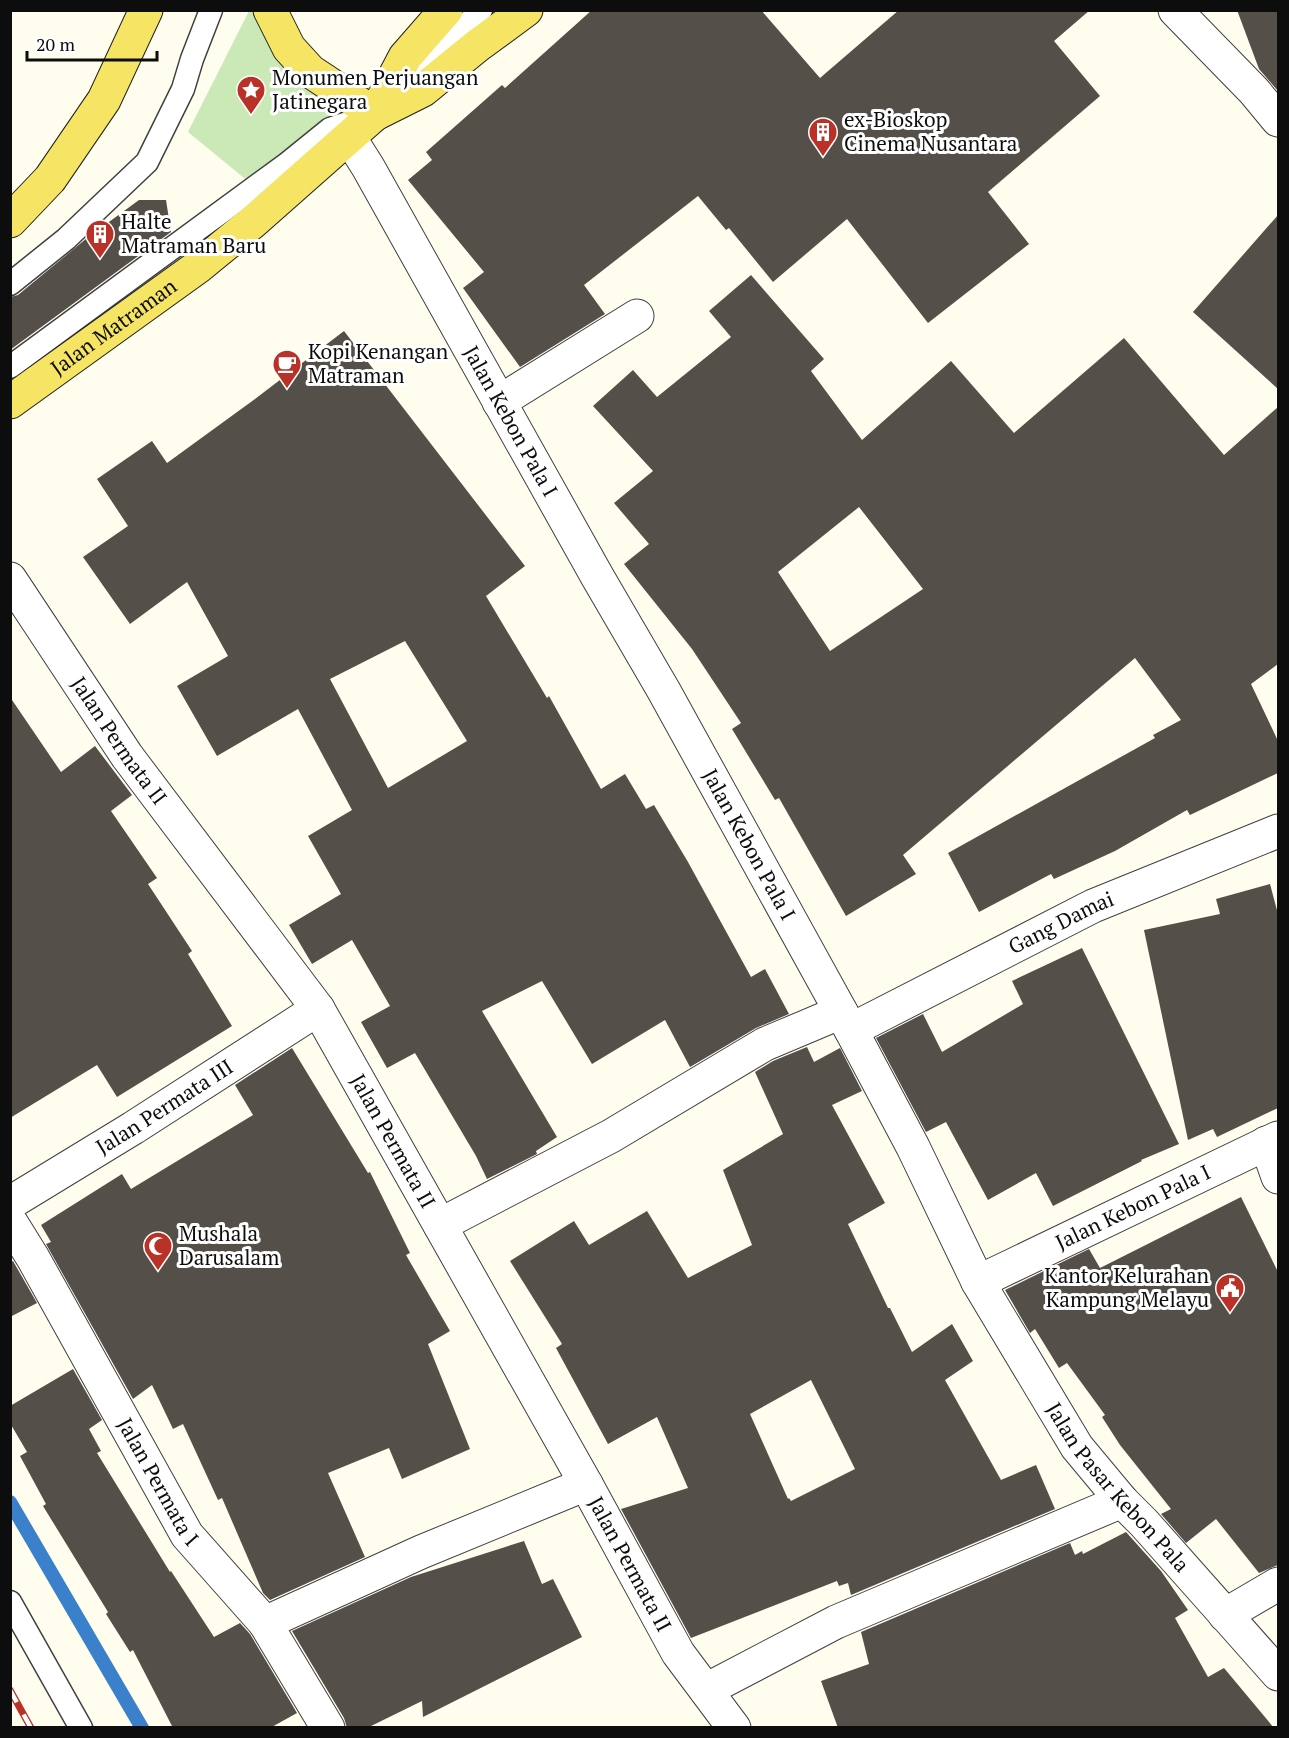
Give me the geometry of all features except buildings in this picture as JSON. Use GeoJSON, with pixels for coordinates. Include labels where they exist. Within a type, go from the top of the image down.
{"type":"FeatureCollection","features":[{"type":"Feature","properties":{"kind":"main road"},"geometry":{"type":"LineString","coordinates":[[10,221],[50,179],[104,100],[146,10]]}},
{"type":"Feature","properties":{"kind":"main road"},"geometry":{"type":"LineString","coordinates":[[270,10],[289,48],[310,71],[375,114]]}},
{"type":"Feature","properties":{"kind":"main road"},"geometry":{"type":"LineString","coordinates":[[375,114],[405,57],[446,10]]}},
{"type":"Feature","properties":{"kind":"main road"},"geometry":{"type":"LineString","coordinates":[[375,114],[423,90],[526,10]]}},
{"type":"Feature","properties":{"kind":"main road","name":"Jalan Matraman"},"geometry":{"type":"LineString","coordinates":[[10,402],[199,266],[375,114]]}},
{"type":"Feature","properties":{"kind":"street"},"geometry":{"type":"LineString","coordinates":[[1175,10],[1254,91],[1278,120]]}},
{"type":"Feature","properties":{"kind":"street","name":"Jalan Kebon Pala I"},"geometry":{"type":"LineString","coordinates":[[349,137],[664,691],[846,1021],[914,1147],[978,1282],[1272,1140],[1278,1177]]}},
{"type":"Feature","properties":{"kind":"street"},"geometry":{"type":"LineString","coordinates":[[500,402],[637,316]]}},
{"type":"Feature","properties":{"kind":"street","name":"Jalan Permata II"},"geometry":{"type":"LineString","coordinates":[[10,579],[127,756],[318,1009],[586,1484],[678,1653],[706,1690],[727,1726]]}},
{"type":"Feature","properties":{"kind":"street","name":"Gang Damai"},"geometry":{"type":"LineString","coordinates":[[440,1225],[611,1136],[765,1044],[846,1021],[1094,906],[1278,831]]}},
{"type":"Feature","properties":{"kind":"street","name":"Jalan Permata III"},"geometry":{"type":"LineString","coordinates":[[10,1203],[133,1128],[318,1009]]}},
{"type":"Feature","properties":{"kind":"street","name":"Jalan Permata I"},"geometry":{"type":"LineString","coordinates":[[10,1221],[33,1258],[187,1535],[265,1623],[328,1728]]}},
{"type":"Feature","properties":{"kind":"street","name":"Jalan Pasar Kebon Pala"},"geometry":{"type":"LineString","coordinates":[[978,1282],[1077,1448],[1122,1502],[1144,1523],[1278,1674]]}},
{"type":"Feature","properties":{"kind":"street"},"geometry":{"type":"LineString","coordinates":[[265,1623],[421,1552],[586,1484]]}},
{"type":"Feature","properties":{"kind":"street"},"geometry":{"type":"LineString","coordinates":[[706,1690],[836,1623],[1122,1502]]}},
{"type":"Feature","properties":{"kind":"street"},"geometry":{"type":"LineString","coordinates":[[1226,1615],[1278,1584]]}},
{"type":"Feature","properties":{"kind":"lane"},"geometry":{"type":"LineString","coordinates":[[10,284],[66,239],[147,162],[183,89],[211,10]]}},
{"type":"Feature","properties":{"kind":"lane"},"geometry":{"type":"LineString","coordinates":[[10,367],[288,163],[330,129],[375,114],[481,10]]}},
{"type":"Feature","properties":{"kind":"lane"},"geometry":{"type":"LineString","coordinates":[[10,1602],[81,1728]]}},
{"type":"Feature","properties":{"kind":"green space"},"geometry":{"type":"Polygon","coordinates":[[[249,11],[266,11],[358,108],[249,182],[188,132],[249,11]]]}},
{"type":"Feature","properties":{"kind":"waterway"},"geometry":{"type":"LineString","coordinates":[[10,1502],[142,1728]]}},
{"type":"Feature","properties":{"kind":"railway"},"geometry":{"type":"LineString","coordinates":[[10,1690],[31,1728]]}},
{"type":"Feature","properties":{"kind":"place","name":"Monumen Perjuangan Jatinegara"},"geometry":{"type":"Point","coordinates":[251,116]}},
{"type":"Feature","properties":{"kind":"place","name":"ex-Bioskop Cinema Nusantara"},"geometry":{"type":"Point","coordinates":[823,158]}},
{"type":"Feature","properties":{"kind":"place","name":"Halte Matraman Baru"},"geometry":{"type":"Point","coordinates":[100,260]}},
{"type":"Feature","properties":{"kind":"place","name":"Kopi Kenangan Matraman"},"geometry":{"type":"Point","coordinates":[287,390]}},
{"type":"Feature","properties":{"kind":"place","name":"Mushala Darusalam"},"geometry":{"type":"Point","coordinates":[158,1272]}},
{"type":"Feature","properties":{"kind":"place","name":"Kantor Kelurahan Kampung Melayu"},"geometry":{"type":"Point","coordinates":[1230,1314]}}]}
